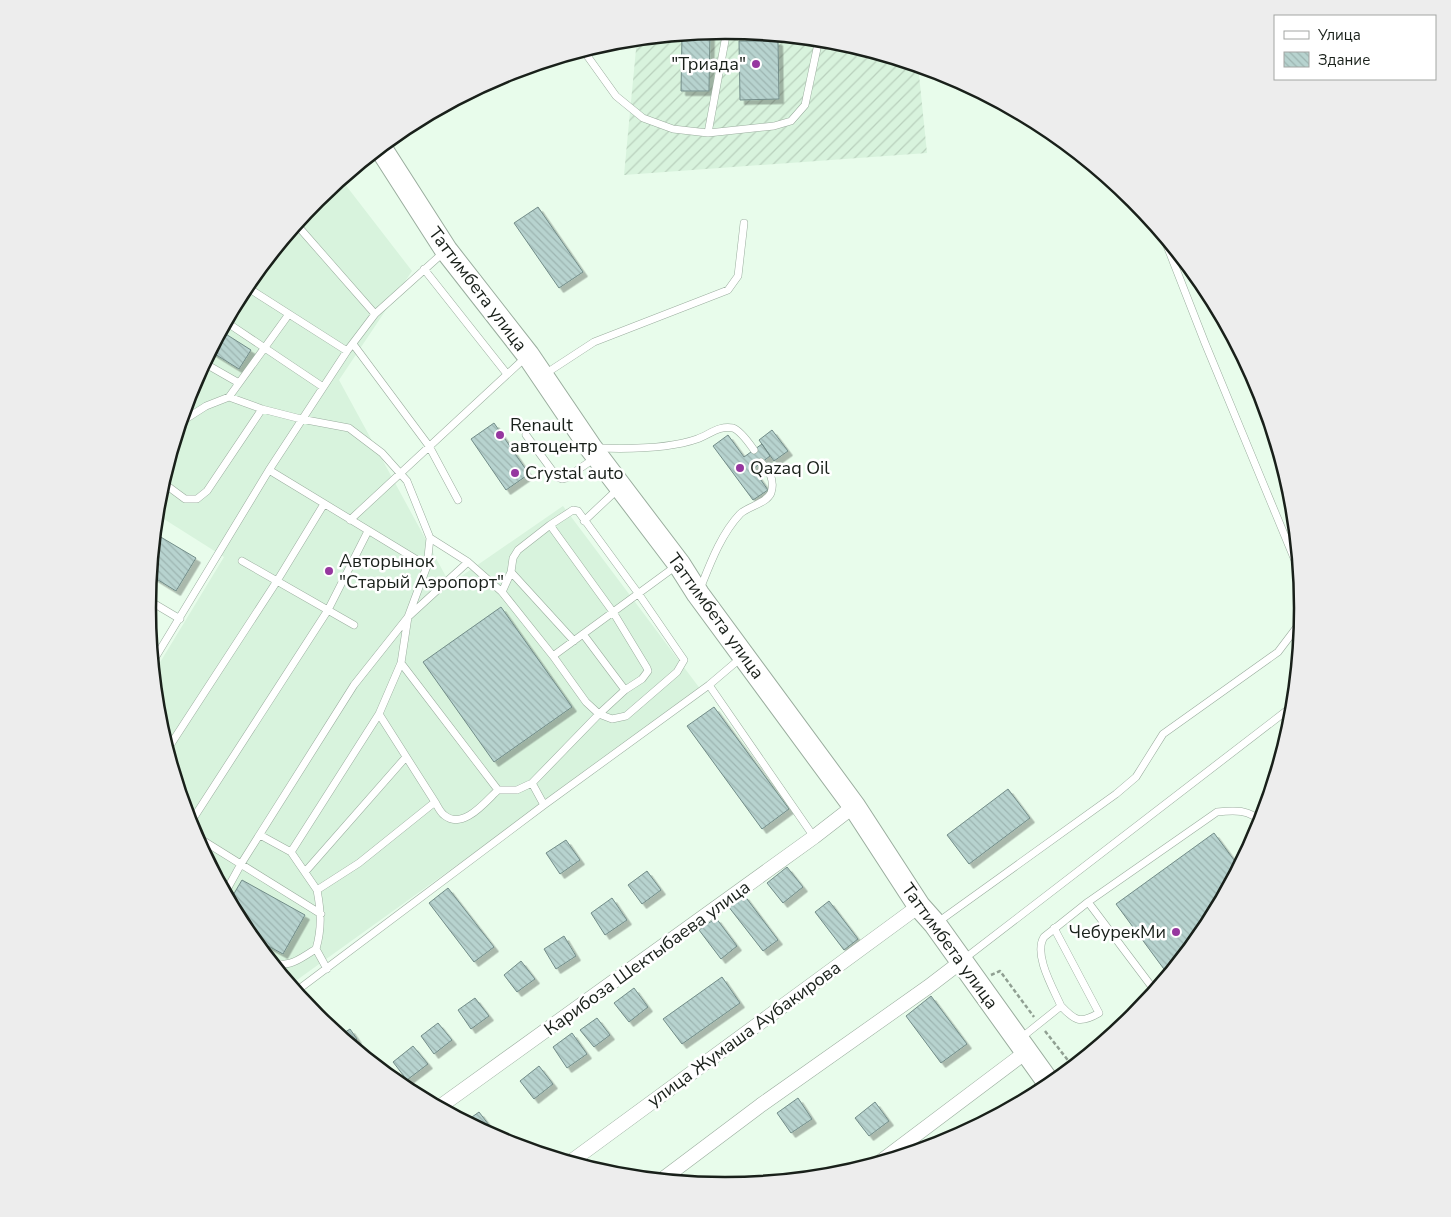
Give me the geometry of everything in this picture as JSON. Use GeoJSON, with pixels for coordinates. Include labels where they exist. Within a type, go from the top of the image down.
{"type":"FeatureCollection","features":[{"type":"Feature","properties":{"kind":"main road","name":"Таттимбета улица"},"geometry":{"type":"LineString","coordinates":[[384,153],[446,250],[528,355],[594,453],[679,564],[698,594],[854,806],[920,906],[962,961],[1046,1079]]}},
{"type":"Feature","properties":{"kind":"street","name":"Карибоза Шектыбаева улица"},"geometry":{"type":"LineString","coordinates":[[444,1104],[814,837],[854,806]]}},
{"type":"Feature","properties":{"kind":"street","name":"улица Жумаша Аубакирова"},"geometry":{"type":"LineString","coordinates":[[574,1158],[920,906]]}},
{"type":"Feature","properties":{"kind":"street"},"geometry":{"type":"LineString","coordinates":[[667,1175],[962,961]]}},
{"type":"Feature","properties":{"kind":"street"},"geometry":{"type":"LineString","coordinates":[[888,1154],[1022,1046]]}},
{"type":"Feature","properties":{"kind":"lane"},"geometry":{"type":"LineString","coordinates":[[708,133],[725,39]]}},
{"type":"Feature","properties":{"kind":"lane"},"geometry":{"type":"LineString","coordinates":[[587,56],[616,96],[643,118],[673,129],[708,133],[774,126],[791,121],[805,105],[817,47]]}},
{"type":"Feature","properties":{"kind":"lane"},"geometry":{"type":"LineString","coordinates":[[542,376],[594,342],[728,290],[738,276],[744,223]]}},
{"type":"Feature","properties":{"kind":"lane"},"geometry":{"type":"LineString","coordinates":[[301,229],[375,314]]}},
{"type":"Feature","properties":{"kind":"lane"},"geometry":{"type":"LineString","coordinates":[[158,654],[269,470],[347,351],[375,314],[446,250]]}},
{"type":"Feature","properties":{"kind":"lane"},"geometry":{"type":"LineString","coordinates":[[1169,251],[1292,554]]}},
{"type":"Feature","properties":{"kind":"lane"},"geometry":{"type":"LineString","coordinates":[[424,269],[507,374]]}},
{"type":"Feature","properties":{"kind":"lane"},"geometry":{"type":"LineString","coordinates":[[253,291],[347,351]]}},
{"type":"Feature","properties":{"kind":"lane"},"geometry":{"type":"LineString","coordinates":[[189,416],[206,406],[229,397],[289,314]]}},
{"type":"Feature","properties":{"kind":"lane"},"geometry":{"type":"LineString","coordinates":[[231,326],[323,387]]}},
{"type":"Feature","properties":{"kind":"lane"},"geometry":{"type":"LineString","coordinates":[[353,344],[429,446],[458,500]]}},
{"type":"Feature","properties":{"kind":"lane"},"geometry":{"type":"LineString","coordinates":[[350,520],[528,355]]}},
{"type":"Feature","properties":{"kind":"lane"},"geometry":{"type":"LineString","coordinates":[[210,367],[239,383]]}},
{"type":"Feature","properties":{"kind":"lane"},"geometry":{"type":"LineString","coordinates":[[229,397],[262,409],[349,428],[382,453],[401,472],[407,481],[430,538],[427,566],[408,617],[401,663],[379,714],[291,852]]}},
{"type":"Feature","properties":{"kind":"lane"},"geometry":{"type":"LineString","coordinates":[[169,487],[185,499],[197,499],[207,491],[262,409]]}},
{"type":"Feature","properties":{"kind":"lane"},"geometry":{"type":"LineString","coordinates":[[526,435],[557,477],[562,479],[566,478],[594,453],[675,444],[697,439],[721,428],[734,428],[748,441],[754,450]]}},
{"type":"Feature","properties":{"kind":"lane"},"geometry":{"type":"LineString","coordinates":[[698,594],[729,527],[741,512],[767,498],[771,493],[772,480],[762,462]]}},
{"type":"Feature","properties":{"kind":"lane"},"geometry":{"type":"LineString","coordinates":[[269,470],[427,566]]}},
{"type":"Feature","properties":{"kind":"lane"},"geometry":{"type":"LineString","coordinates":[[584,521],[620,487]]}},
{"type":"Feature","properties":{"kind":"lane"},"geometry":{"type":"LineString","coordinates":[[172,742],[277,581],[324,504]]}},
{"type":"Feature","properties":{"kind":"lane"},"geometry":{"type":"LineString","coordinates":[[430,538],[468,562],[502,592],[553,656],[586,702],[598,714],[612,719],[626,716],[677,672],[684,660],[578,511],[573,510],[518,550],[513,558],[511,572],[502,592]]}},
{"type":"Feature","properties":{"kind":"lane"},"geometry":{"type":"LineString","coordinates":[[379,714],[444,815],[455,819],[465,818],[475,812],[498,790],[517,790],[532,783],[598,714],[625,690],[642,679],[648,671],[613,612],[550,525]]}},
{"type":"Feature","properties":{"kind":"lane"},"geometry":{"type":"LineString","coordinates":[[195,816],[328,610],[368,531]]}},
{"type":"Feature","properties":{"kind":"lane"},"geometry":{"type":"LineString","coordinates":[[242,561],[354,625]]}},
{"type":"Feature","properties":{"kind":"lane"},"geometry":{"type":"LineString","coordinates":[[229,886],[354,686],[408,617],[468,562]]}},
{"type":"Feature","properties":{"kind":"lane"},"geometry":{"type":"LineString","coordinates":[[553,656],[679,564]]}},
{"type":"Feature","properties":{"kind":"lane"},"geometry":{"type":"LineString","coordinates":[[511,572],[574,641]]}},
{"type":"Feature","properties":{"kind":"lane"},"geometry":{"type":"LineString","coordinates":[[156,605],[180,619]]}},
{"type":"Feature","properties":{"kind":"lane"},"geometry":{"type":"LineString","coordinates":[[935,924],[1116,794],[1136,777],[1163,734],[1278,652],[1294,630]]}},
{"type":"Feature","properties":{"kind":"lane"},"geometry":{"type":"LineString","coordinates":[[582,634],[625,690]]}},
{"type":"Feature","properties":{"kind":"lane"},"geometry":{"type":"LineString","coordinates":[[301,988],[544,805],[709,685],[744,656]]}},
{"type":"Feature","properties":{"kind":"lane"},"geometry":{"type":"LineString","coordinates":[[401,663],[498,790]]}},
{"type":"Feature","properties":{"kind":"lane"},"geometry":{"type":"LineString","coordinates":[[709,685],[814,837]]}},
{"type":"Feature","properties":{"kind":"lane"},"geometry":{"type":"LineString","coordinates":[[962,961],[1285,712]]}},
{"type":"Feature","properties":{"kind":"lane"},"geometry":{"type":"LineString","coordinates":[[305,872],[406,757]]}},
{"type":"Feature","properties":{"kind":"lane"},"geometry":{"type":"LineString","coordinates":[[532,783],[544,805]]}},
{"type":"Feature","properties":{"kind":"lane"},"geometry":{"type":"LineString","coordinates":[[317,890],[359,863],[435,802]]}},
{"type":"Feature","properties":{"kind":"lane"},"geometry":{"type":"LineString","coordinates":[[1054,928],[1099,1013],[1087,1020],[1072,1018],[1061,1006],[1041,958],[1041,942],[1054,928],[1088,902],[1217,812],[1238,810],[1256,817]]}},
{"type":"Feature","properties":{"kind":"lane"},"geometry":{"type":"LineString","coordinates":[[260,835],[291,852],[317,890],[321,914],[320,933],[316,949],[327,968]]}},
{"type":"Feature","properties":{"kind":"lane"},"geometry":{"type":"LineString","coordinates":[[207,843],[321,914]]}},
{"type":"Feature","properties":{"kind":"lane"},"geometry":{"type":"LineString","coordinates":[[1088,902],[1152,986]]}},
{"type":"Feature","properties":{"kind":"lane"},"geometry":{"type":"LineString","coordinates":[[281,965],[291,964],[316,949]]}},
{"type":"Feature","properties":{"kind":"lane"},"geometry":{"type":"LineString","coordinates":[[1022,1046],[1039,1023],[1061,1006]]}},
{"type":"Feature","properties":{"kind":"path"},"geometry":{"type":"LineString","coordinates":[[977,983],[1000,971],[1070,1063]]}},
{"type":"Feature","properties":{"kind":"shaded area"},"geometry":{"type":"Polygon","coordinates":[[[688,40],[763,40],[837,50],[873,58],[919,73],[927,153],[624,175],[636,46],[688,40]]]}},
{"type":"Feature","properties":{"kind":"shaded area","name":"Авторынок \"Старый Аэропорт\""},"geometry":{"type":"Polygon","coordinates":[[[345,185],[412,271],[339,380],[450,584],[563,506],[701,690],[295,981],[252,925],[232,893],[215,860],[199,827],[186,792],[167,720],[159,664],[224,557],[163,519],[175,461],[186,425],[199,390],[215,357],[232,324],[252,292],[297,233],[345,185]]]}},
{"type":"Feature","properties":{"kind":"building"},"geometry":{"type":"Polygon","coordinates":[[[710,39],[709,91],[681,91],[682,41],[710,39]]]}},
{"type":"Feature","properties":{"kind":"building"},"geometry":{"type":"Polygon","coordinates":[[[739,41],[778,42],[779,99],[740,100],[739,41]]]}},
{"type":"Feature","properties":{"kind":"building"},"geometry":{"type":"Polygon","coordinates":[[[538,207],[583,272],[559,288],[514,223],[538,207]]]}},
{"type":"Feature","properties":{"kind":"building"},"geometry":{"type":"Polygon","coordinates":[[[227,335],[251,350],[239,369],[216,355],[227,335]]]}},
{"type":"Feature","properties":{"kind":"building"},"geometry":{"type":"Polygon","coordinates":[[[494,423],[529,474],[506,490],[471,439],[494,423]]]}},
{"type":"Feature","properties":{"kind":"building"},"geometry":{"type":"Polygon","coordinates":[[[772,430],[788,451],[774,461],[759,440],[772,430]]]}},
{"type":"Feature","properties":{"kind":"building"},"geometry":{"type":"Polygon","coordinates":[[[728,435],[744,457],[762,444],[770,456],[753,469],[768,490],[753,500],[713,446],[728,435]]]}},
{"type":"Feature","properties":{"kind":"building"},"geometry":{"type":"Polygon","coordinates":[[[161,537],[196,558],[176,591],[157,579],[161,537]]]}},
{"type":"Feature","properties":{"kind":"building"},"geometry":{"type":"Polygon","coordinates":[[[501,607],[572,707],[494,762],[423,662],[501,607]]]}},
{"type":"Feature","properties":{"kind":"building"},"geometry":{"type":"Polygon","coordinates":[[[714,707],[789,809],[762,829],[687,726],[714,707]]]}},
{"type":"Feature","properties":{"kind":"building"},"geometry":{"type":"Polygon","coordinates":[[[1008,789],[1030,818],[969,864],[947,835],[1008,789]]]}},
{"type":"Feature","properties":{"kind":"building"},"geometry":{"type":"Polygon","coordinates":[[[1214,833],[1235,862],[1219,893],[1199,925],[1165,971],[1116,904],[1214,833]]]}},
{"type":"Feature","properties":{"kind":"building"},"geometry":{"type":"Polygon","coordinates":[[[566,840],[580,860],[560,874],[546,853],[566,840]]]}},
{"type":"Feature","properties":{"kind":"building"},"geometry":{"type":"Polygon","coordinates":[[[787,867],[803,887],[783,903],[767,883],[787,867]]]}},
{"type":"Feature","properties":{"kind":"building"},"geometry":{"type":"Polygon","coordinates":[[[647,871],[661,890],[642,904],[628,885],[647,871]]]}},
{"type":"Feature","properties":{"kind":"building"},"geometry":{"type":"Polygon","coordinates":[[[242,880],[305,915],[283,954],[266,945],[233,895],[242,880]]]}},
{"type":"Feature","properties":{"kind":"building"},"geometry":{"type":"Polygon","coordinates":[[[448,888],[494,947],[474,962],[429,903],[448,888]]]}},
{"type":"Feature","properties":{"kind":"building"},"geometry":{"type":"Polygon","coordinates":[[[744,895],[778,940],[763,951],[728,906],[744,895]]]}},
{"type":"Feature","properties":{"kind":"building"},"geometry":{"type":"Polygon","coordinates":[[[612,898],[627,920],[605,935],[591,913],[612,898]]]}},
{"type":"Feature","properties":{"kind":"building"},"geometry":{"type":"Polygon","coordinates":[[[829,901],[858,939],[844,950],[815,912],[829,901]]]}},
{"type":"Feature","properties":{"kind":"building"},"geometry":{"type":"Polygon","coordinates":[[[716,918],[737,946],[721,959],[699,930],[716,918]]]}},
{"type":"Feature","properties":{"kind":"building"},"geometry":{"type":"Polygon","coordinates":[[[564,936],[576,956],[556,969],[544,949],[564,936]]]}},
{"type":"Feature","properties":{"kind":"building"},"geometry":{"type":"Polygon","coordinates":[[[521,961],[535,979],[517,992],[504,975],[521,961]]]}},
{"type":"Feature","properties":{"kind":"building"},"geometry":{"type":"Polygon","coordinates":[[[722,977],[740,1003],[682,1044],[663,1019],[722,977]]]}},
{"type":"Feature","properties":{"kind":"building"},"geometry":{"type":"Polygon","coordinates":[[[634,988],[648,1007],[629,1022],[614,1003],[634,988]]]}},
{"type":"Feature","properties":{"kind":"building"},"geometry":{"type":"Polygon","coordinates":[[[931,996],[967,1044],[941,1063],[906,1016],[931,996]]]}},
{"type":"Feature","properties":{"kind":"building"},"geometry":{"type":"Polygon","coordinates":[[[475,998],[489,1016],[471,1029],[458,1010],[475,998]]]}},
{"type":"Feature","properties":{"kind":"building"},"geometry":{"type":"Polygon","coordinates":[[[597,1018],[610,1035],[594,1047],[580,1030],[597,1018]]]}},
{"type":"Feature","properties":{"kind":"building"},"geometry":{"type":"Polygon","coordinates":[[[438,1023],[452,1040],[434,1054],[421,1036],[438,1023]]]}},
{"type":"Feature","properties":{"kind":"building"},"geometry":{"type":"Polygon","coordinates":[[[350,1029],[357,1039],[355,1041],[345,1032],[350,1029]]]}},
{"type":"Feature","properties":{"kind":"building"},"geometry":{"type":"Polygon","coordinates":[[[572,1033],[587,1054],[567,1068],[553,1047],[572,1033]]]}},
{"type":"Feature","properties":{"kind":"building"},"geometry":{"type":"Polygon","coordinates":[[[413,1046],[428,1064],[407,1080],[393,1062],[413,1046]]]}},
{"type":"Feature","properties":{"kind":"building"},"geometry":{"type":"Polygon","coordinates":[[[539,1066],[553,1084],[534,1099],[520,1081],[539,1066]]]}},
{"type":"Feature","properties":{"kind":"building"},"geometry":{"type":"Polygon","coordinates":[[[798,1098],[812,1119],[791,1133],[777,1113],[798,1098]]]}},
{"type":"Feature","properties":{"kind":"building"},"geometry":{"type":"Polygon","coordinates":[[[875,1102],[889,1121],[869,1136],[855,1118],[875,1102]]]}},
{"type":"Feature","properties":{"kind":"building"},"geometry":{"type":"Polygon","coordinates":[[[479,1112],[490,1127],[474,1119],[471,1118],[479,1112]]]}},
{"type":"Feature","properties":{"kind":"place","name":"\"Триада\""},"geometry":{"type":"Point","coordinates":[756,64]}},
{"type":"Feature","properties":{"kind":"place","name":"Renault автоцентр"},"geometry":{"type":"Point","coordinates":[500,435]}},
{"type":"Feature","properties":{"kind":"place","name":"Qazaq Oil"},"geometry":{"type":"Point","coordinates":[740,468]}},
{"type":"Feature","properties":{"kind":"place","name":"Crystal auto"},"geometry":{"type":"Point","coordinates":[515,473]}},
{"type":"Feature","properties":{"kind":"place","name":"Авторынок \"Старый Аэропорт\""},"geometry":{"type":"Point","coordinates":[329,571]}},
{"type":"Feature","properties":{"kind":"place","name":"ЧебурекМи"},"geometry":{"type":"Point","coordinates":[1176,932]}}]}
